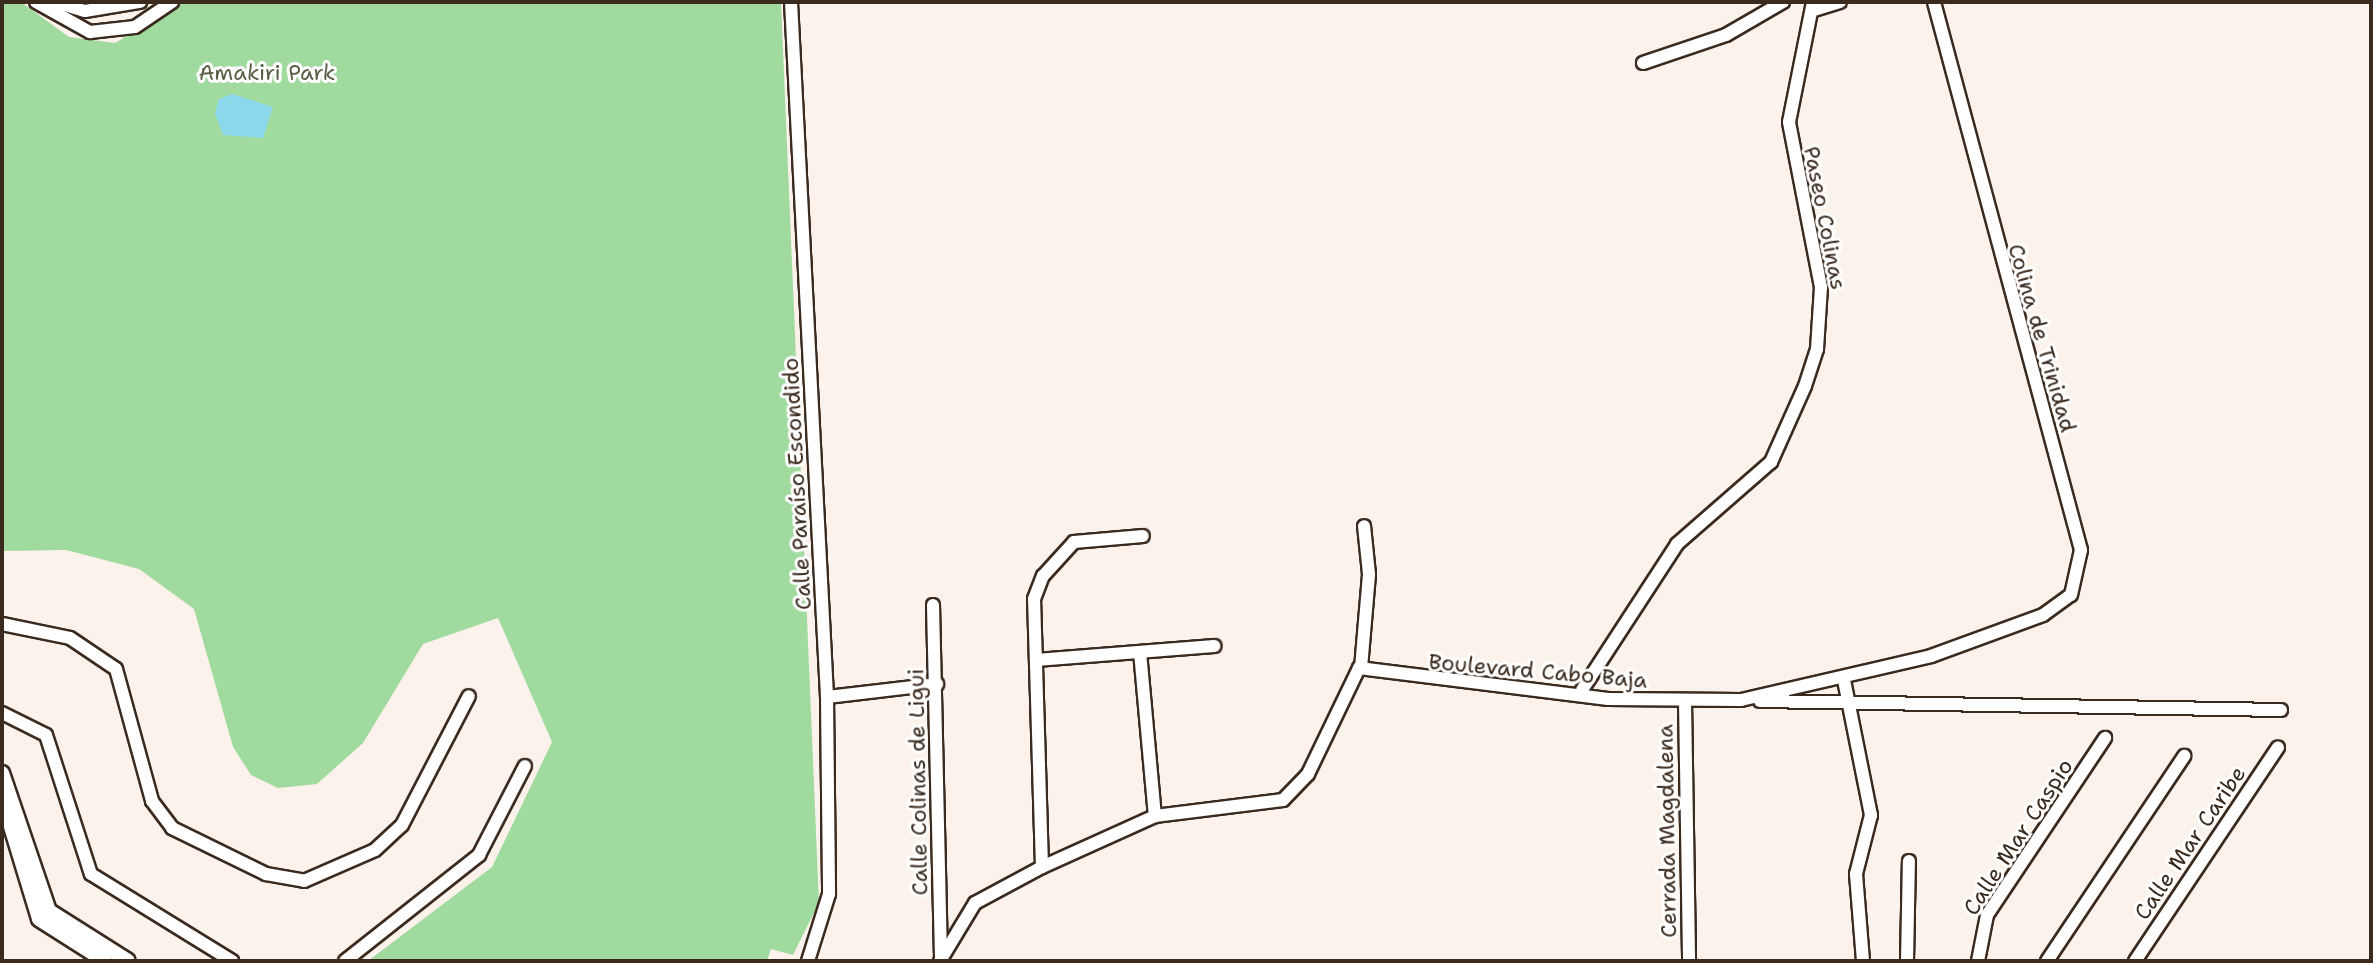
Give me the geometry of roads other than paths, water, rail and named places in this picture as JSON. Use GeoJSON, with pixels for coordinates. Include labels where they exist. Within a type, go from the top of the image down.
{"type":"FeatureCollection","features":[{"type":"Feature","properties":{"kind":"street"},"geometry":{"type":"LineString","coordinates":[[36,2],[73,27],[90,32],[135,27],[172,2]]}},
{"type":"Feature","properties":{"kind":"street"},"geometry":{"type":"LineString","coordinates":[[55,2],[97,6],[140,2]]}},
{"type":"Feature","properties":{"kind":"street","name":"Calle Paraíso Escondido"},"geometry":{"type":"LineString","coordinates":[[791,2],[827,697],[829,894],[808,961]]}},
{"type":"Feature","properties":{"kind":"street"},"geometry":{"type":"LineString","coordinates":[[1643,63],[1726,35],[1783,2]]}},
{"type":"Feature","properties":{"kind":"street","name":"Paseo Colinas"},"geometry":{"type":"LineString","coordinates":[[1582,690],[1677,544],[1771,462],[1805,386],[1817,349],[1821,287],[1789,122],[1814,6],[1840,2]]}},
{"type":"Feature","properties":{"kind":"street","name":"Colina de Trinidad"},"geometry":{"type":"LineString","coordinates":[[1934,2],[2081,550],[2077,586],[2060,605],[1990,636]]}},
{"type":"Feature","properties":{"kind":"street"},"geometry":{"type":"LineString","coordinates":[[73,27],[97,6]]}},
{"type":"Feature","properties":{"kind":"street"},"geometry":{"type":"LineString","coordinates":[[90,32],[97,6]]}},
{"type":"Feature","properties":{"kind":"street"},"geometry":{"type":"LineString","coordinates":[[941,960],[975,903],[1042,867],[1155,816],[1283,800],[1308,774],[1361,668],[1369,574],[1364,526]]}},
{"type":"Feature","properties":{"kind":"street"},"geometry":{"type":"LineString","coordinates":[[1042,867],[1034,599],[1055,559],[1074,542],[1143,536]]}},
{"type":"Feature","properties":{"kind":"street","name":"Calle Colinas de Ligui"},"geometry":{"type":"LineString","coordinates":[[933,605],[941,960]]}},
{"type":"Feature","properties":{"kind":"street"},"geometry":{"type":"LineString","coordinates":[[2,624],[70,638],[116,669],[152,801],[172,828],[266,874],[304,881],[375,850],[402,825],[469,696]]}},
{"type":"Feature","properties":{"kind":"street","name":"Boulevard Cabo Baja"},"geometry":{"type":"LineString","coordinates":[[1741,700],[1844,680],[1990,636]]}},
{"type":"Feature","properties":{"kind":"street"},"geometry":{"type":"LineString","coordinates":[[1036,660],[1214,646]]}},
{"type":"Feature","properties":{"kind":"street"},"geometry":{"type":"LineString","coordinates":[[1140,652],[1155,816]]}},
{"type":"Feature","properties":{"kind":"street","name":"Boulevard Cabo Baja"},"geometry":{"type":"LineString","coordinates":[[1361,668],[1415,680],[1582,690],[1608,699],[1741,700],[1850,706],[2281,710]]}},
{"type":"Feature","properties":{"kind":"street"},"geometry":{"type":"LineString","coordinates":[[1844,680],[1871,815],[1856,874],[1863,961]]}},
{"type":"Feature","properties":{"kind":"street"},"geometry":{"type":"LineString","coordinates":[[827,697],[937,684]]}},
{"type":"Feature","properties":{"kind":"street","name":"Cerrada Magdalena"},"geometry":{"type":"LineString","coordinates":[[1685,701],[1689,961]]}},
{"type":"Feature","properties":{"kind":"street"},"geometry":{"type":"LineString","coordinates":[[2,713],[46,735],[91,874],[232,961]]}},
{"type":"Feature","properties":{"kind":"street","name":"Calle Mar Caspio"},"geometry":{"type":"LineString","coordinates":[[1978,961],[1987,915],[2105,738]]}},
{"type":"Feature","properties":{"kind":"street","name":"Calle Mar Caribe"},"geometry":{"type":"LineString","coordinates":[[2135,961],[2278,747]]}},
{"type":"Feature","properties":{"kind":"street"},"geometry":{"type":"LineString","coordinates":[[2047,961],[2184,756]]}},
{"type":"Feature","properties":{"kind":"street"},"geometry":{"type":"LineString","coordinates":[[345,961],[479,855],[525,766]]}},
{"type":"Feature","properties":{"kind":"street"},"geometry":{"type":"LineString","coordinates":[[2,773],[37,888],[58,928],[128,961]]}},
{"type":"Feature","properties":{"kind":"street"},"geometry":{"type":"LineString","coordinates":[[2,797],[30,898],[58,928],[105,961]]}},
{"type":"Feature","properties":{"kind":"street"},"geometry":{"type":"LineString","coordinates":[[1907,961],[1909,861]]}},
{"type":"Feature","properties":{"kind":"water"},"geometry":{"type":"Polygon","coordinates":[[[232,94],[273,107],[263,138],[223,135],[215,113],[219,99],[232,94]]]}},
{"type":"Feature","properties":{"kind":"park label","name":"Amakiri Park"},"geometry":{"type":"Point","coordinates":[267,73]}}]}
